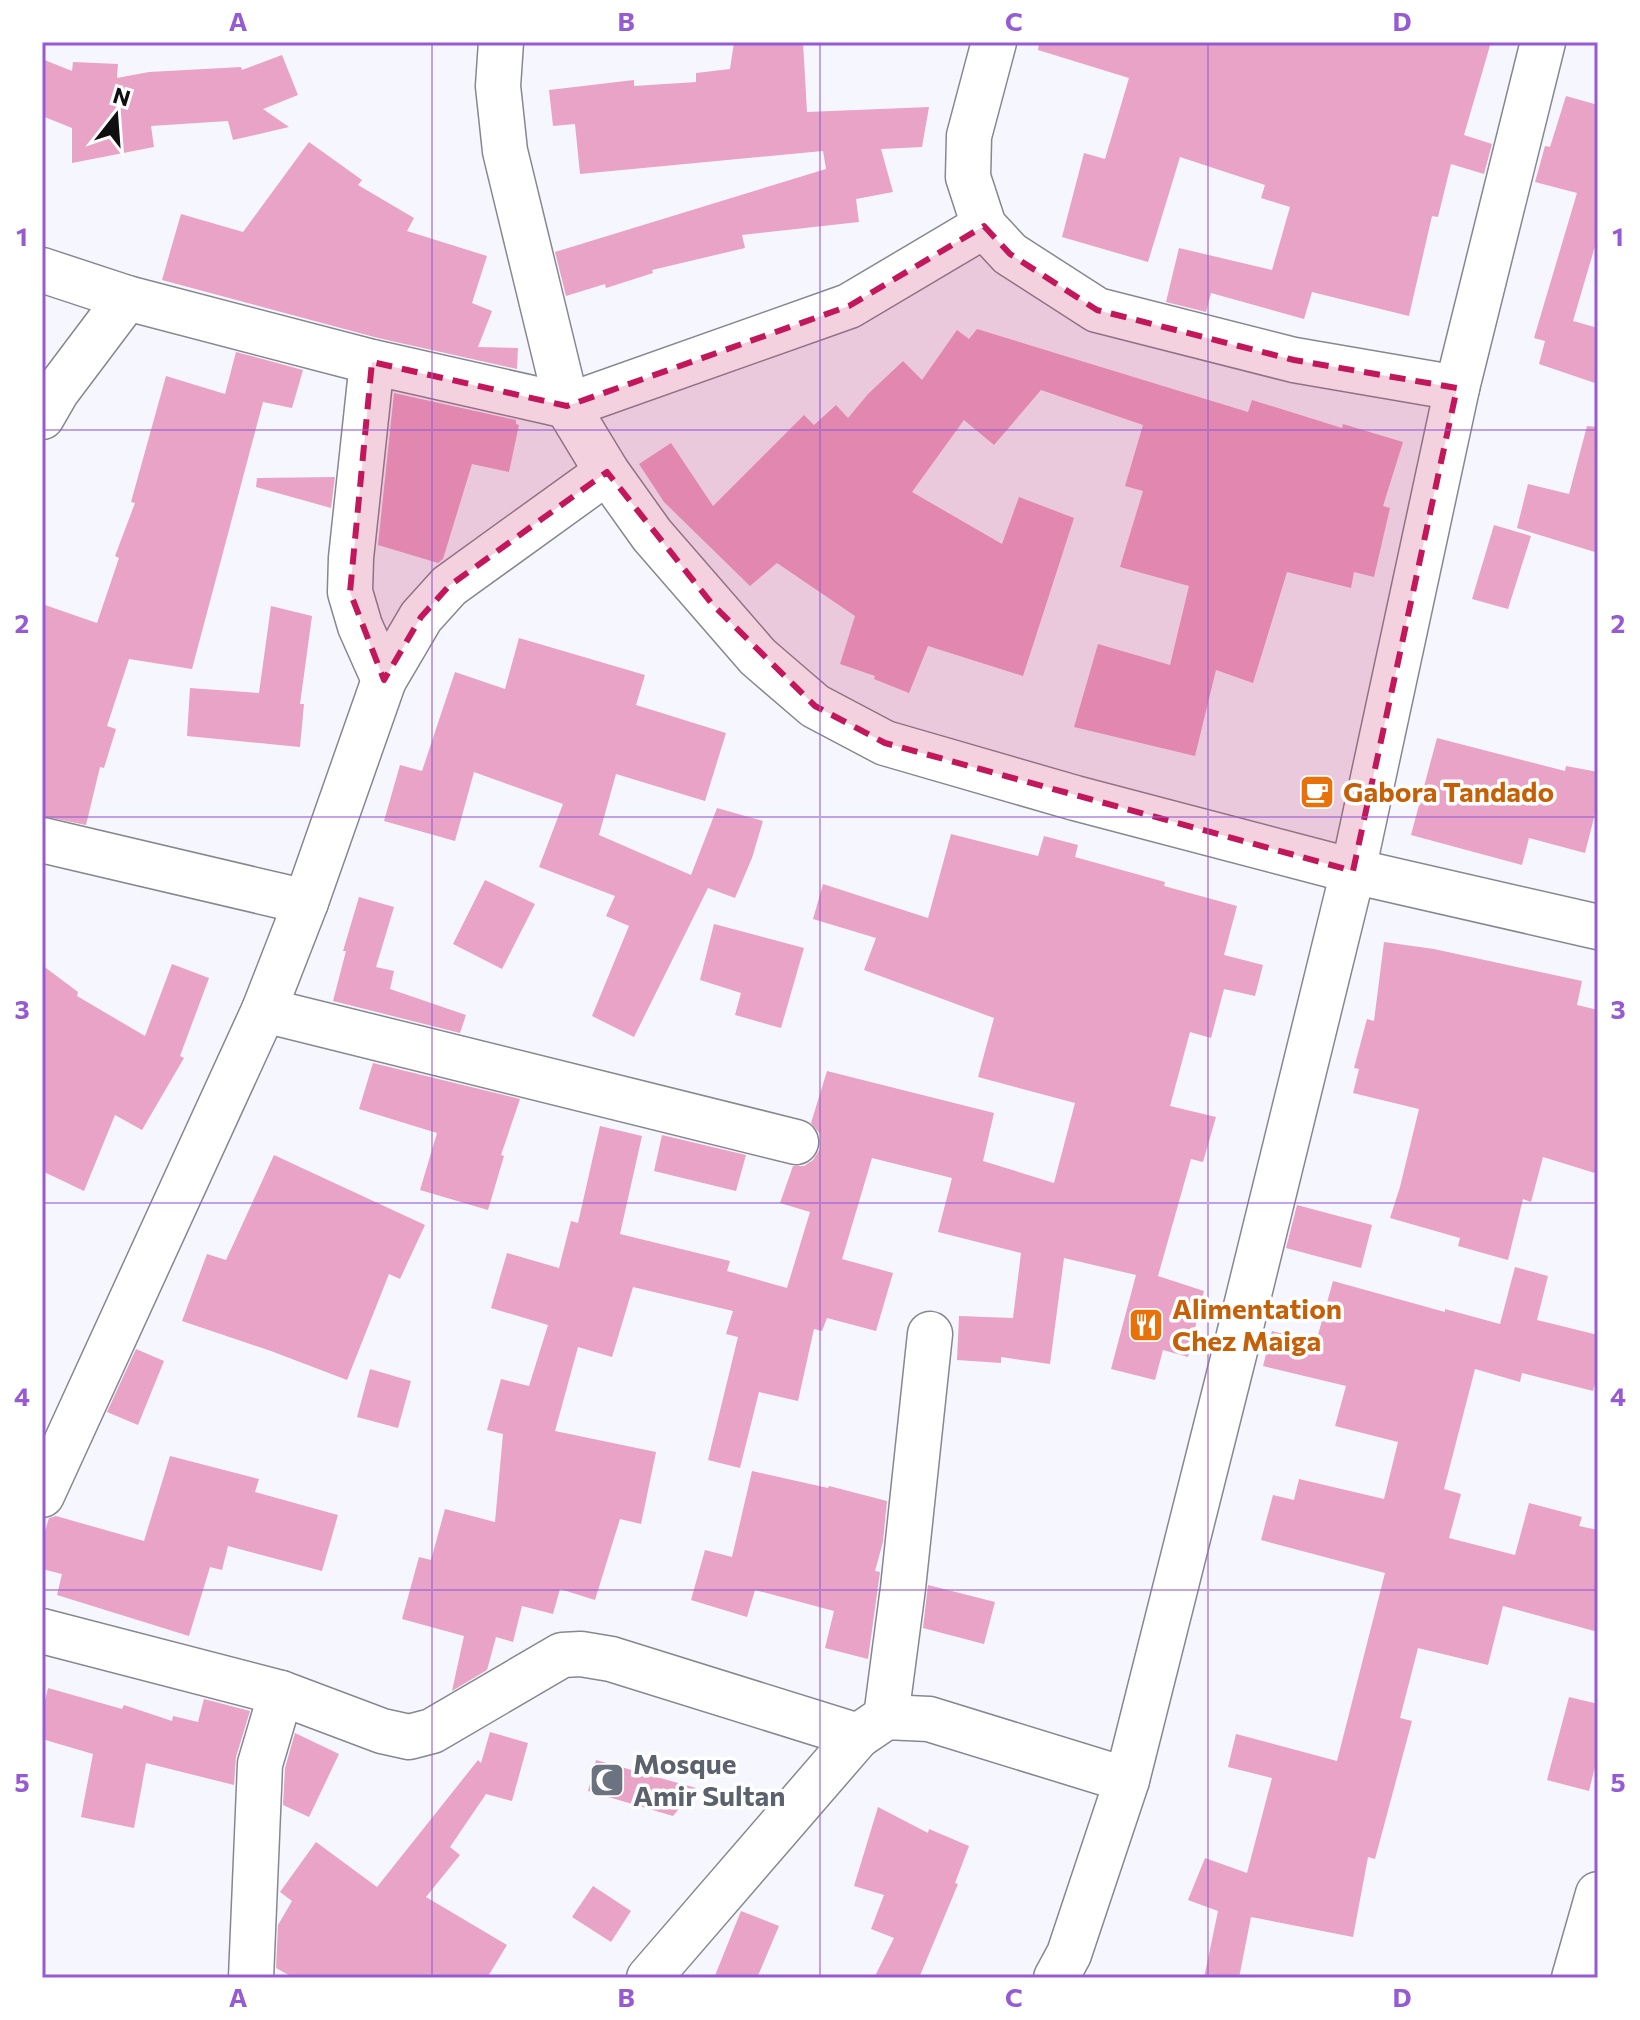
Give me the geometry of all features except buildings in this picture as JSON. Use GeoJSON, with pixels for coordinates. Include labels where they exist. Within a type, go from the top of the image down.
{"type":"FeatureCollection","features":[{"type":"Feature","properties":{"kind":"street"},"geometry":{"type":"LineString","coordinates":[[501,42],[498,86],[505,151],[567,406],[607,472],[652,535],[758,657],[815,706],[885,743],[1091,802],[1353,871],[1598,927]]}},
{"type":"Feature","properties":{"kind":"street"},"geometry":{"type":"LineString","coordinates":[[994,42],[969,136],[968,177],[984,226],[1010,254],[1097,310],[1294,360],[1457,388]]}},
{"type":"Feature","properties":{"kind":"street"},"geometry":{"type":"LineString","coordinates":[[1056,1978],[1069,1954],[1127,1780],[1353,871],[1457,388],[1543,42]]}},
{"type":"Feature","properties":{"kind":"street"},"geometry":{"type":"LineString","coordinates":[[42,270],[127,298],[372,362],[567,406],[849,306],[984,226]]}},
{"type":"Feature","properties":{"kind":"street"},"geometry":{"type":"LineString","coordinates":[[42,417],[57,391],[127,298]]}},
{"type":"Feature","properties":{"kind":"street"},"geometry":{"type":"LineString","coordinates":[[372,362],[350,592],[360,626],[384,680]]}},
{"type":"Feature","properties":{"kind":"street"},"geometry":{"type":"LineString","coordinates":[[42,1495],[264,1010],[306,902],[384,680],[421,617],[449,586],[607,472]]}},
{"type":"Feature","properties":{"kind":"street"},"geometry":{"type":"LineString","coordinates":[[42,840],[306,902]]}},
{"type":"Feature","properties":{"kind":"street"},"geometry":{"type":"LineString","coordinates":[[264,1010],[796,1142]]}},
{"type":"Feature","properties":{"kind":"street"},"geometry":{"type":"LineString","coordinates":[[649,1978],[872,1726],[903,1588],[930,1334]]}},
{"type":"Feature","properties":{"kind":"street"},"geometry":{"type":"LineString","coordinates":[[42,1631],[281,1693],[382,1731],[409,1737],[432,1731],[562,1655],[581,1654],[872,1726],[929,1719],[1127,1780]]}},
{"type":"Feature","properties":{"kind":"street"},"geometry":{"type":"LineString","coordinates":[[251,1978],[260,1764],[281,1693]]}},
{"type":"Feature","properties":{"kind":"street"},"geometry":{"type":"LineString","coordinates":[[1574,1978],[1598,1894]]}},
{"type":"Feature","properties":{"kind":"highlighted area"},"geometry":{"type":"Polygon","coordinates":[[[984,226],[1010,254],[1097,310],[1294,360],[1457,388],[1353,871],[885,743],[815,706],[712,604],[607,472],[449,586],[421,617],[384,680],[350,592],[372,362],[567,406],[849,306],[984,226]]]}},
{"type":"Feature","properties":{"kind":"place","name":"Gabora Tandado"},"geometry":{"type":"Point","coordinates":[1317,792]}},
{"type":"Feature","properties":{"kind":"place","name":"Alimentation Chez Maiga"},"geometry":{"type":"Point","coordinates":[1146,1325]}},
{"type":"Feature","properties":{"kind":"place","name":"Mosque Amir Sultan"},"geometry":{"type":"Point","coordinates":[607,1780]}}]}
